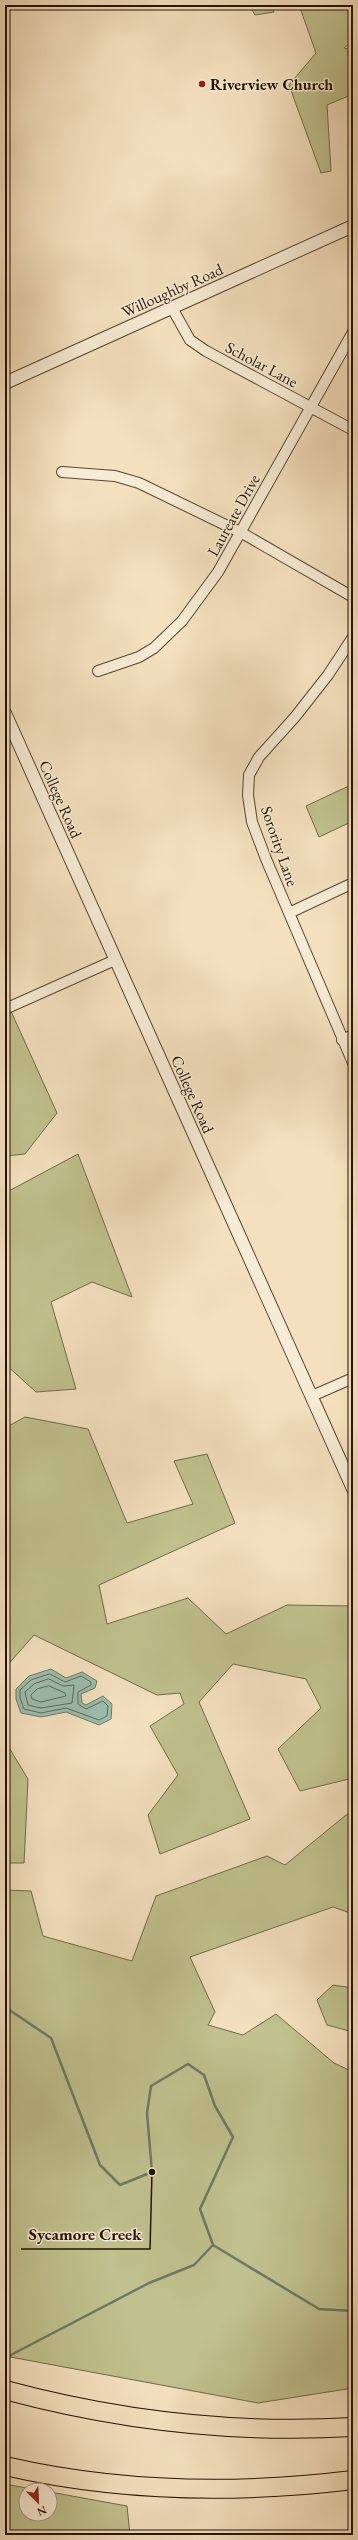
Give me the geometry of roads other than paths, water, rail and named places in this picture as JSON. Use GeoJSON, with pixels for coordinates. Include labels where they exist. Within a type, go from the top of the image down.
{"type":"FeatureCollection","features":[{"type":"Feature","properties":{"kind":"highway"},"geometry":{"type":"LineString","coordinates":[[5,2390],[105,2414],[185,2425],[270,2430],[353,2427]]}},
{"type":"Feature","properties":{"kind":"highway"},"geometry":{"type":"LineString","coordinates":[[5,2466],[62,2476],[161,2487],[258,2488],[353,2480]]}},
{"type":"Feature","properties":{"kind":"street","name":"Willoughby Road"},"geometry":{"type":"LineString","coordinates":[[5,383],[353,226]]}},
{"type":"Feature","properties":{"kind":"street","name":"Scholar Lane"},"geometry":{"type":"LineString","coordinates":[[172,308],[190,340],[206,351],[311,406],[353,430]]}},
{"type":"Feature","properties":{"kind":"street","name":"Laureate Drive"},"geometry":{"type":"LineString","coordinates":[[98,671],[139,657],[154,648],[182,621],[218,572],[242,533],[353,332]]}},
{"type":"Feature","properties":{"kind":"street"},"geometry":{"type":"LineString","coordinates":[[62,472],[115,476],[139,483],[242,533],[353,597]]}},
{"type":"Feature","properties":{"kind":"street","name":"Sorority Lane"},"geometry":{"type":"LineString","coordinates":[[353,637],[323,681],[259,757],[249,775],[248,795],[252,822],[342,1040],[353,1063]]}},
{"type":"Feature","properties":{"kind":"street","name":"College Road"},"geometry":{"type":"LineString","coordinates":[[5,713],[353,1489]]}},
{"type":"Feature","properties":{"kind":"street"},"geometry":{"type":"LineString","coordinates":[[289,913],[353,883]]}},
{"type":"Feature","properties":{"kind":"street"},"geometry":{"type":"LineString","coordinates":[[5,1009],[116,960]]}},
{"type":"Feature","properties":{"kind":"street"},"geometry":{"type":"LineString","coordinates":[[342,1040],[353,1035]]}},
{"type":"Feature","properties":{"kind":"street"},"geometry":{"type":"LineString","coordinates":[[312,1396],[353,1378]]}},
{"type":"Feature","properties":{"kind":"water"},"geometry":{"type":"Polygon","coordinates":[[[51,1669],[66,1678],[82,1672],[97,1681],[95,1688],[81,1694],[82,1703],[86,1705],[103,1696],[112,1704],[111,1719],[99,1725],[66,1712],[41,1717],[21,1713],[16,1699],[16,1689],[29,1676],[51,1669]]]}},
{"type":"Feature","properties":{"kind":"waterway"},"geometry":{"type":"LineString","coordinates":[[5,2007],[51,2038],[100,2165],[120,2185],[152,2172],[147,2113],[151,2086],[188,2064],[204,2075],[215,2106],[233,2137],[200,2209],[213,2245],[319,2309],[353,2311]]}},
{"type":"Feature","properties":{"kind":"waterway"},"geometry":{"type":"LineString","coordinates":[[5,2358],[149,2283],[194,2265],[213,2245]]}},
{"type":"Feature","properties":{"kind":"place","name":"Riverview Church"},"geometry":{"type":"Point","coordinates":[202,84]}},
{"type":"Feature","properties":{"kind":"place","name":"Sycamore Creek"},"geometry":{"type":"Point","coordinates":[152,2172]}}]}
